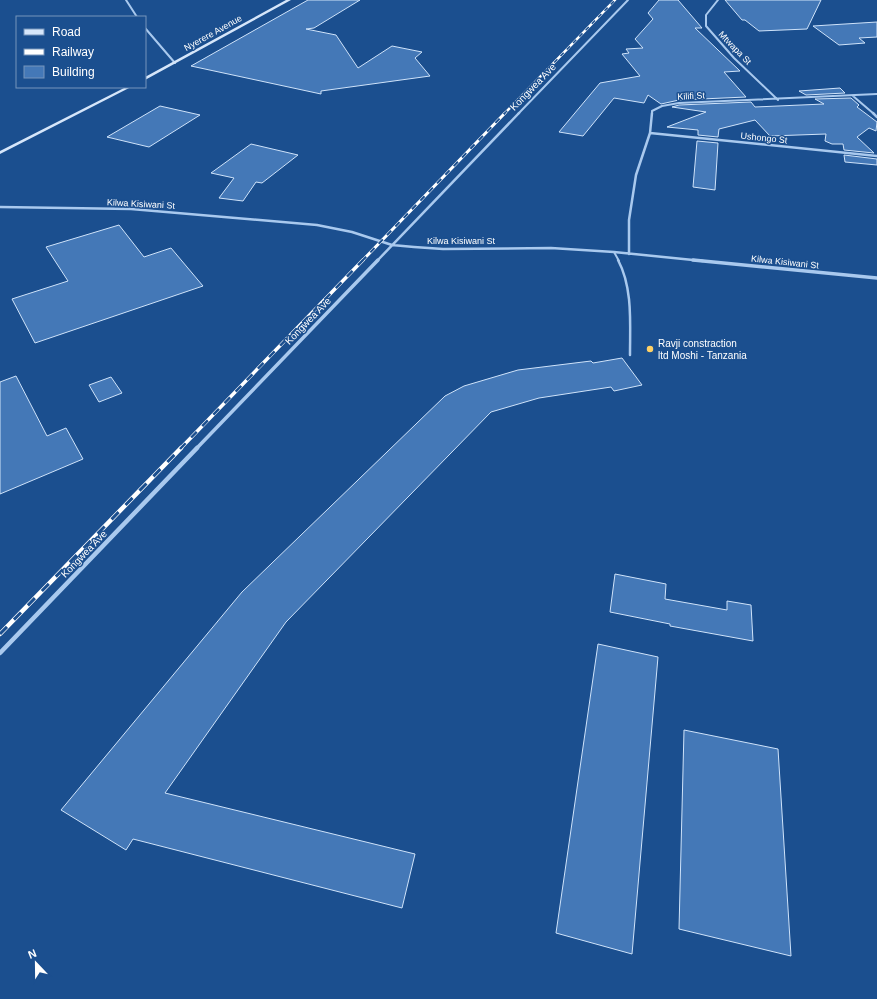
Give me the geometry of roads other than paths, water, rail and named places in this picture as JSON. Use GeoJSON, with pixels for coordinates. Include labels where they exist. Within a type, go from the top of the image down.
{"type":"FeatureCollection","features":[{"type":"Feature","properties":{"kind":"street"},"geometry":{"type":"LineString","coordinates":[[126,0],[137,16]]}},
{"type":"Feature","properties":{"kind":"street","name":"Nyerere Avenue"},"geometry":{"type":"LineString","coordinates":[[146,78],[289,0]]}},
{"type":"Feature","properties":{"kind":"street","name":"Kongwea Ave"},"geometry":{"type":"LineString","coordinates":[[0,653],[628,0]]}},
{"type":"Feature","properties":{"kind":"street","name":"Mtwapa St"},"geometry":{"type":"LineString","coordinates":[[718,0],[705,17],[704,21],[706,26],[734,58],[778,100]]}},
{"type":"Feature","properties":{"kind":"street"},"geometry":{"type":"LineString","coordinates":[[146,29],[175,63]]}},
{"type":"Feature","properties":{"kind":"street"},"geometry":{"type":"LineString","coordinates":[[0,153],[127,88]]}},
{"type":"Feature","properties":{"kind":"street","name":"Kilifi St"},"geometry":{"type":"LineString","coordinates":[[628,254],[629,220],[636,175],[650,133],[652,111],[662,106],[679,104],[877,94]]}},
{"type":"Feature","properties":{"kind":"street"},"geometry":{"type":"LineString","coordinates":[[852,96],[877,117]]}},
{"type":"Feature","properties":{"kind":"street","name":"Ushongo St"},"geometry":{"type":"LineString","coordinates":[[650,133],[877,156]]}},
{"type":"Feature","properties":{"kind":"street","name":"Kilwa Kisiwani St"},"geometry":{"type":"LineString","coordinates":[[0,207],[131,209],[289,221],[352,232],[392,244],[443,250],[551,248],[614,252],[877,278]]}},
{"type":"Feature","properties":{"kind":"lane"},"geometry":{"type":"LineString","coordinates":[[614,252],[623,269],[630,305],[630,355]]}},
{"type":"Feature","properties":{"kind":"railway"},"geometry":{"type":"LineString","coordinates":[[504,114],[615,0]]}},
{"type":"Feature","properties":{"kind":"railway"},"geometry":{"type":"LineString","coordinates":[[362,261],[505,113]]}},
{"type":"Feature","properties":{"kind":"railway"},"geometry":{"type":"LineString","coordinates":[[180,449],[363,260]]}},
{"type":"Feature","properties":{"kind":"railway"},"geometry":{"type":"LineString","coordinates":[[0,634],[181,448]]}},
{"type":"Feature","properties":{"kind":"place","name":"Ravji constraction ltd Moshi - Tanzania"},"geometry":{"type":"Point","coordinates":[650,349]}}]}
